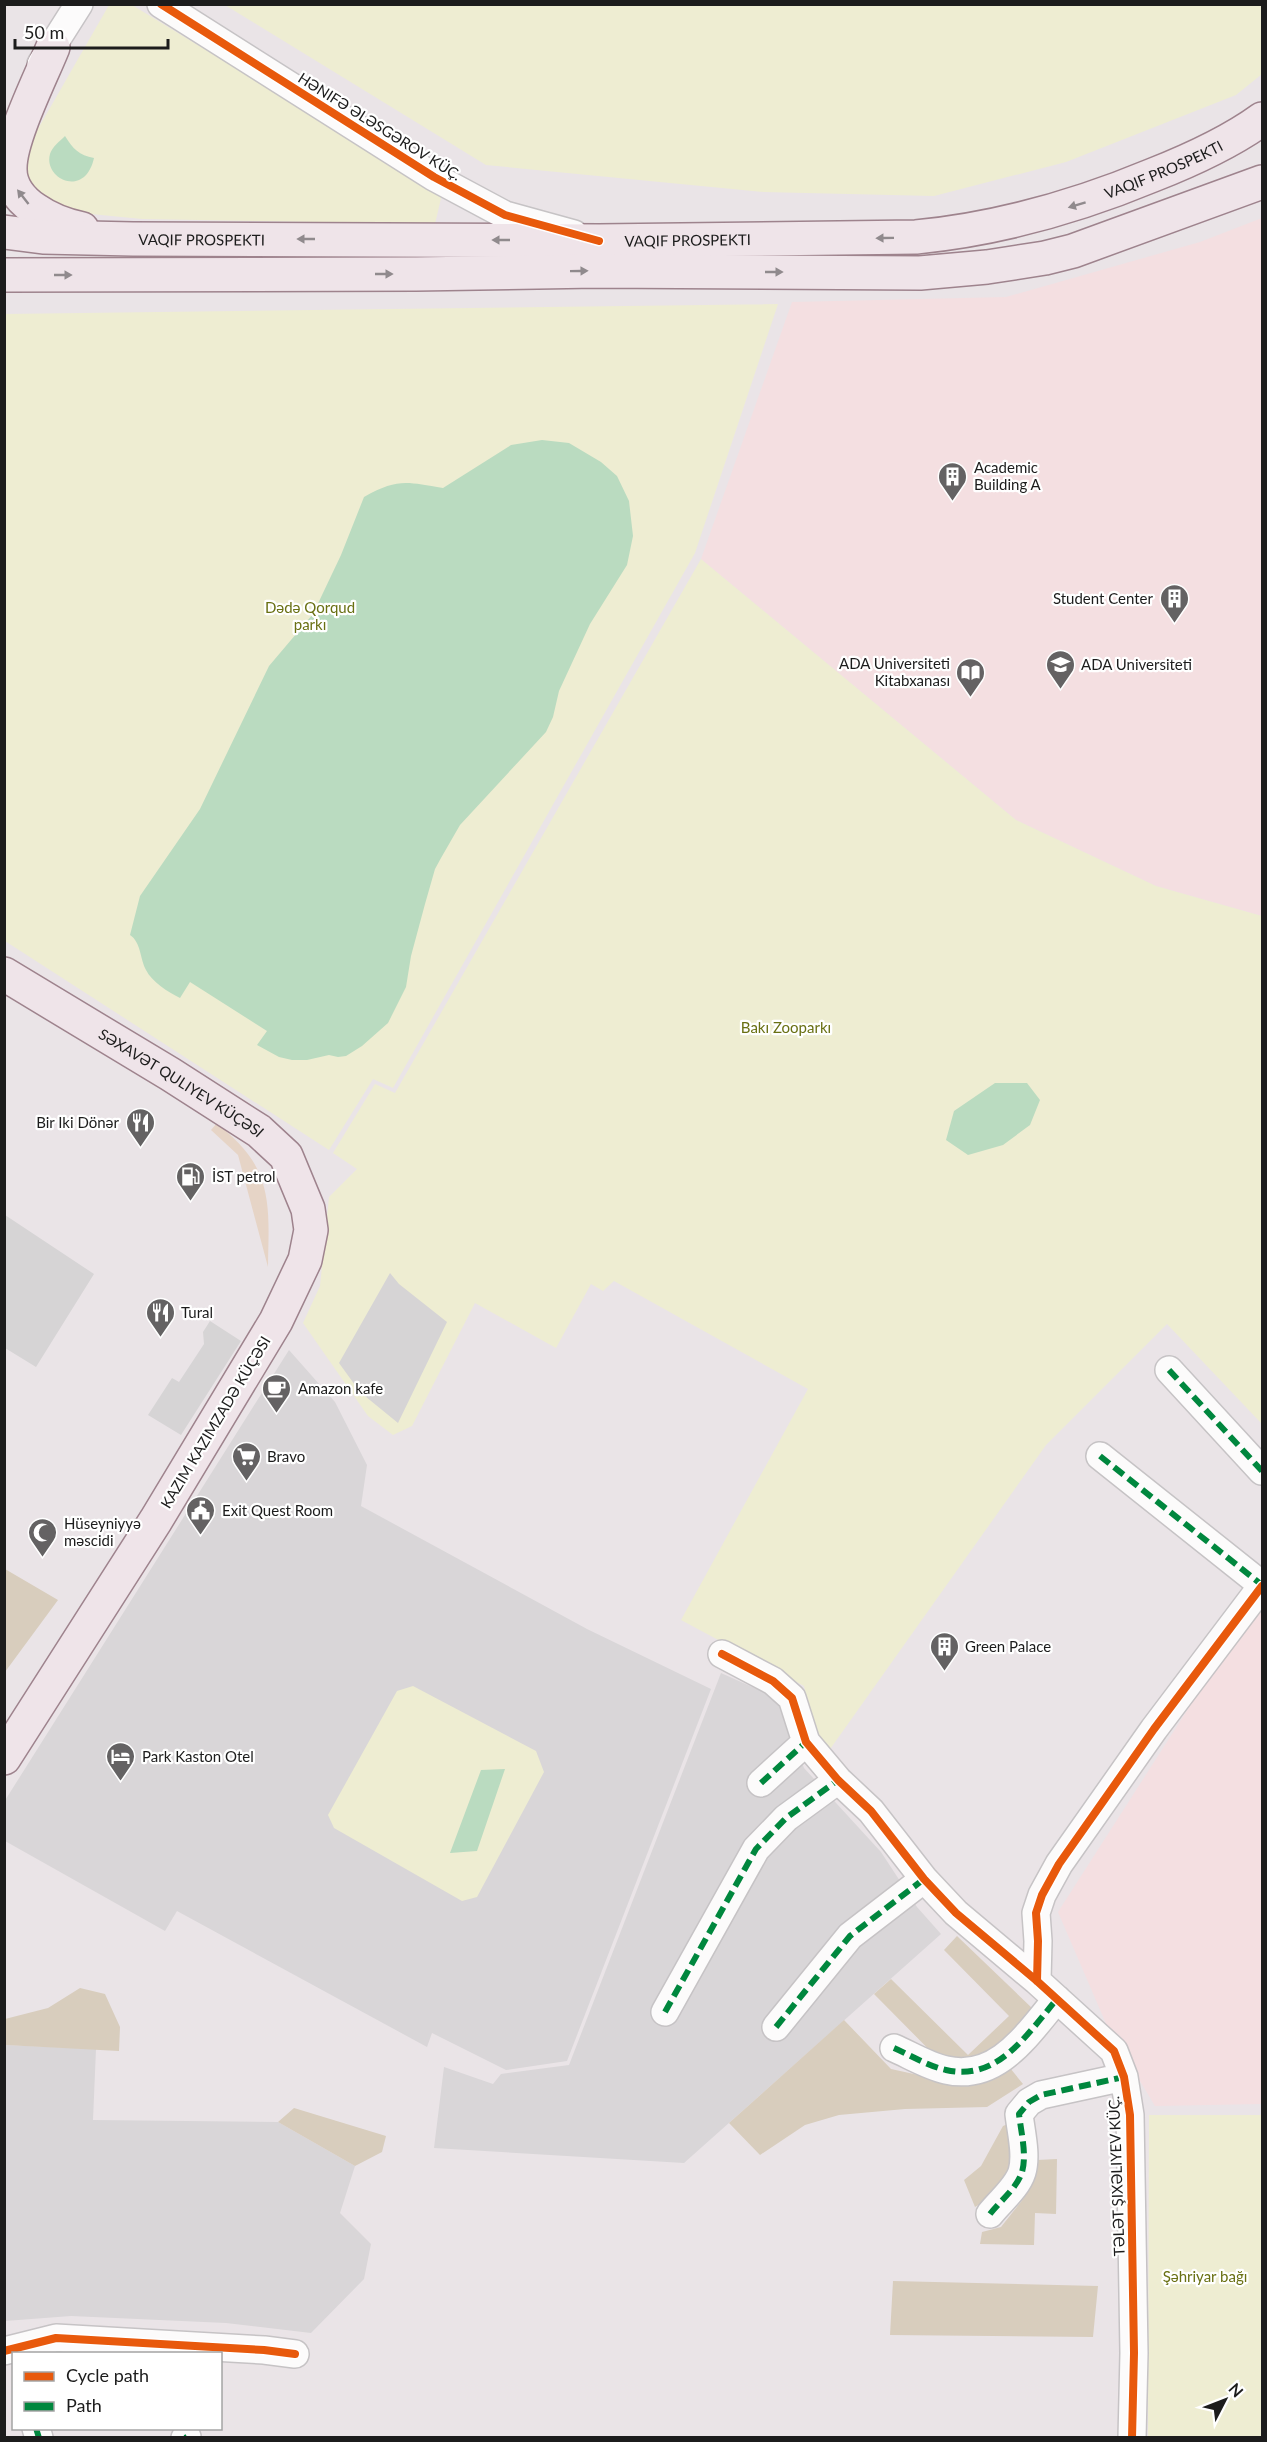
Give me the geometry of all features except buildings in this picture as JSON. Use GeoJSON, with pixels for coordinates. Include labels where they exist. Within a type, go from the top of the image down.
{"type":"FeatureCollection","features":[{"type":"Feature","properties":{"kind":"main road"},"geometry":{"type":"LineString","coordinates":[[53,47],[11,156],[9,170],[13,183],[29,205],[45,217],[72,227],[134,239]]}},
{"type":"Feature","properties":{"kind":"main road","name":"VAQIF PROSPEKTI"},"geometry":{"type":"LineString","coordinates":[[4,232],[43,237],[134,239],[599,241],[916,237],[956,234],[1031,219],[1098,198],[1188,161],[1257,124]]}},
{"type":"Feature","properties":{"kind":"main road","name":"VAQIF PROSPEKTI"},"geometry":{"type":"LineString","coordinates":[[1143,224],[1263,160]]}},
{"type":"Feature","properties":{"kind":"main road","name":"VAQIF PROSPEKTI"},"geometry":{"type":"LineString","coordinates":[[4,275],[597,271],[920,273],[987,267],[1073,251],[1263,182]]}},
{"type":"Feature","properties":{"kind":"main road","name":"SƏXAVƏT QULIYEV KÜÇƏSI"},"geometry":{"type":"LineString","coordinates":[[4,974],[170,1074],[259,1131],[286,1156],[308,1209],[311,1230],[305,1260],[276,1321],[156,1520],[4,1758]]}},
{"type":"Feature","properties":{"kind":"street"},"geometry":{"type":"LineString","coordinates":[[4,120],[79,4]]}},
{"type":"Feature","properties":{"kind":"street","name":"HƏNIFƏ ƏLƏSGƏROV KÜÇ."},"geometry":{"type":"LineString","coordinates":[[161,4],[464,194],[505,215],[599,241]]}},
{"type":"Feature","properties":{"kind":"street"},"geometry":{"type":"LineString","coordinates":[[1169,1370],[1263,1471]]}},
{"type":"Feature","properties":{"kind":"street"},"geometry":{"type":"LineString","coordinates":[[1037,1981],[1036,1913],[1042,1895],[1059,1864],[1154,1729],[1263,1585],[1100,1456]]}},
{"type":"Feature","properties":{"kind":"street"},"geometry":{"type":"LineString","coordinates":[[722,1654],[773,1681],[792,1698],[806,1742],[838,1780],[871,1811],[924,1879],[956,1913],[1058,1999],[1114,2051],[1124,2077],[1130,2139],[1134,2353],[1132,2438]]}},
{"type":"Feature","properties":{"kind":"street"},"geometry":{"type":"LineString","coordinates":[[760,1783],[806,1742]]}},
{"type":"Feature","properties":{"kind":"street"},"geometry":{"type":"LineString","coordinates":[[665,2012],[756,1849],[786,1818],[838,1780]]}},
{"type":"Feature","properties":{"kind":"street"},"geometry":{"type":"LineString","coordinates":[[776,2027],[850,1936],[924,1879]]}},
{"type":"Feature","properties":{"kind":"street"},"geometry":{"type":"LineString","coordinates":[[894,2048],[946,2071],[978,2072],[1009,2055],[1058,1999]]}},
{"type":"Feature","properties":{"kind":"street"},"geometry":{"type":"LineString","coordinates":[[990,2214],[1015,2184],[1022,2171],[1023,2155],[1019,2114],[1029,2102],[1041,2095],[1124,2077]]}},
{"type":"Feature","properties":{"kind":"street"},"geometry":{"type":"LineString","coordinates":[[10,2352],[56,2338],[264,2349],[295,2354]]}},
{"type":"Feature","properties":{"kind":"shaded area"},"geometry":{"type":"Polygon","coordinates":[[[65,136],[77,151],[94,158],[89,171],[82,178],[74,181],[66,181],[58,177],[50,163],[51,151],[65,136]]]}},
{"type":"Feature","properties":{"kind":"shaded area","name":"ADA Universiteti"},"geometry":{"type":"Polygon","coordinates":[[[1262,218],[1262,916],[1156,886],[1016,820],[701,559],[792,302],[1006,297],[1200,242],[1262,218]]]}},
{"type":"Feature","properties":{"kind":"shaded area"},"geometry":{"type":"Polygon","coordinates":[[[542,440],[569,443],[601,462],[617,476],[629,501],[633,536],[627,565],[590,624],[559,691],[553,717],[546,732],[460,825],[435,869],[411,956],[406,987],[388,1023],[362,1046],[346,1056],[329,1055],[307,1060],[279,1057],[257,1045],[267,1031],[190,982],[180,998],[152,979],[144,966],[134,938],[130,935],[140,896],[200,809],[269,666],[313,614],[341,555],[364,497],[385,487],[402,483],[443,488],[511,445],[542,440]]]}},
{"type":"Feature","properties":{"kind":"shaded area"},"geometry":{"type":"Polygon","coordinates":[[[995,1083],[1027,1083],[1040,1100],[1030,1125],[1003,1145],[968,1155],[946,1140],[954,1111],[995,1083]]]}},
{"type":"Feature","properties":{"kind":"shaded area"},"geometry":{"type":"Polygon","coordinates":[[[217,1123],[246,1152],[256,1166],[263,1184],[268,1220],[268,1267],[238,1155],[211,1130],[217,1123]]]}},
{"type":"Feature","properties":{"kind":"shaded area"},"geometry":{"type":"Polygon","coordinates":[[[5,1215],[94,1274],[36,1367],[5,1348],[5,1215]]]}},
{"type":"Feature","properties":{"kind":"shaded area"},"geometry":{"type":"Polygon","coordinates":[[[390,1273],[399,1284],[447,1322],[398,1423],[360,1392],[339,1363],[390,1273]]]}},
{"type":"Feature","properties":{"kind":"shaded area"},"geometry":{"type":"Polygon","coordinates":[[[210,1321],[241,1341],[181,1435],[148,1415],[172,1378],[179,1382],[204,1344],[203,1332],[210,1321]]]}},
{"type":"Feature","properties":{"kind":"shaded area"},"geometry":{"type":"Polygon","coordinates":[[[289,1350],[335,1402],[367,1465],[361,1506],[587,1629],[711,1689],[567,2061],[506,2070],[432,2033],[427,2047],[177,1911],[165,1931],[5,1841],[4,1802],[289,1350]]]}},
{"type":"Feature","properties":{"kind":"shaded area"},"geometry":{"type":"Polygon","coordinates":[[[1262,1566],[1262,2104],[1155,2106],[1107,2026],[1058,1912],[1213,1670],[1262,1566]]]}},
{"type":"Feature","properties":{"kind":"shaded area"},"geometry":{"type":"Polygon","coordinates":[[[5,1569],[58,1600],[5,1672],[5,1569]]]}},
{"type":"Feature","properties":{"kind":"shaded area"},"geometry":{"type":"Polygon","coordinates":[[[721,1673],[777,1698],[804,1768],[881,1852],[917,1907],[941,1934],[684,2163],[434,2148],[444,2067],[493,2084],[501,2074],[569,2065],[721,1673]]]}},
{"type":"Feature","properties":{"kind":"shaded area"},"geometry":{"type":"Polygon","coordinates":[[[505,1769],[477,1851],[450,1853],[481,1770],[505,1769]]]}},
{"type":"Feature","properties":{"kind":"shaded area"},"geometry":{"type":"Polygon","coordinates":[[[957,1936],[1033,2009],[997,2052],[1023,2084],[987,2107],[905,2109],[839,2115],[805,2125],[760,2155],[729,2123],[844,2020],[891,2069],[964,2085],[874,1994],[891,1979],[968,2055],[1009,2016],[944,1950],[957,1936]]]}},
{"type":"Feature","properties":{"kind":"shaded area"},"geometry":{"type":"Polygon","coordinates":[[[80,1988],[105,1994],[120,2027],[119,2051],[5,2045],[5,2019],[48,2008],[80,1988]]]}},
{"type":"Feature","properties":{"kind":"shaded area"},"geometry":{"type":"Polygon","coordinates":[[[4,2045],[96,2049],[93,2120],[278,2122],[355,2166],[340,2213],[371,2244],[364,2279],[311,2333],[226,2323],[71,2316],[5,2321],[4,2045]]]}},
{"type":"Feature","properties":{"kind":"shaded area"},"geometry":{"type":"Polygon","coordinates":[[[294,2108],[386,2136],[382,2152],[355,2166],[278,2122],[294,2108]]]}},
{"type":"Feature","properties":{"kind":"shaded area"},"geometry":{"type":"Polygon","coordinates":[[[1015,2121],[1015,2167],[1000,2192],[975,2207],[964,2180],[981,2166],[1003,2126],[1015,2121]]]}},
{"type":"Feature","properties":{"kind":"shaded area"},"geometry":{"type":"Polygon","coordinates":[[[1057,2159],[1056,2214],[1035,2213],[1034,2245],[980,2244],[982,2232],[1001,2227],[1024,2198],[1037,2160],[1057,2159]]]}},
{"type":"Feature","properties":{"kind":"shaded area"},"geometry":{"type":"Polygon","coordinates":[[[893,2281],[1098,2286],[1093,2337],[890,2335],[893,2281]]]}},
{"type":"Feature","properties":{"kind":"green space"},"geometry":{"type":"Polygon","coordinates":[[[109,5],[132,5],[442,194],[435,224],[142,219],[50,210],[28,192],[23,155],[109,5]]]}},
{"type":"Feature","properties":{"kind":"green space"},"geometry":{"type":"Polygon","coordinates":[[[225,5],[1262,5],[1262,74],[1236,95],[1066,162],[934,196],[763,192],[486,165],[225,5]]]}},
{"type":"Feature","properties":{"kind":"green space","name":"Dədə Qorqud parkı"},"geometry":{"type":"Polygon","coordinates":[[[778,304],[695,553],[393,1088],[373,1079],[329,1150],[5,941],[4,314],[778,304]]]}},
{"type":"Feature","properties":{"kind":"green space","name":"Bakı Zooparkı"},"geometry":{"type":"Polygon","coordinates":[[[701,559],[1016,820],[1156,886],[1262,916],[1262,1424],[1167,1324],[1046,1445],[828,1752],[817,1742],[804,1686],[681,1620],[808,1389],[614,1281],[603,1291],[591,1284],[556,1348],[475,1303],[412,1426],[393,1435],[368,1416],[303,1323],[320,1286],[329,1197],[357,1169],[333,1153],[375,1084],[395,1093],[701,559]]]}},
{"type":"Feature","properties":{"kind":"green space"},"geometry":{"type":"Polygon","coordinates":[[[413,1686],[536,1751],[544,1772],[477,1897],[462,1901],[334,1828],[328,1815],[397,1691],[413,1686]]]}},
{"type":"Feature","properties":{"kind":"green space","name":"Şəhriyar bağı"},"geometry":{"type":"Polygon","coordinates":[[[1149,2115],[1262,2115],[1262,2437],[1148,2437],[1149,2115]]]}},
{"type":"Feature","properties":{"kind":"marked path"},"geometry":{"type":"LineString","coordinates":[[1169,1370],[1262,1471]]}},
{"type":"Feature","properties":{"kind":"marked path"},"geometry":{"type":"LineString","coordinates":[[1100,1456],[1262,1585]]}},
{"type":"Feature","properties":{"kind":"marked path"},"geometry":{"type":"LineString","coordinates":[[761,1783],[806,1742]]}},
{"type":"Feature","properties":{"kind":"marked path"},"geometry":{"type":"LineString","coordinates":[[665,2012],[756,1849],[786,1818],[838,1780]]}},
{"type":"Feature","properties":{"kind":"marked path"},"geometry":{"type":"LineString","coordinates":[[776,2027],[850,1936],[924,1879]]}},
{"type":"Feature","properties":{"kind":"marked path"},"geometry":{"type":"LineString","coordinates":[[894,2048],[946,2070],[965,2072],[981,2069],[1010,2052],[1057,1999]]}},
{"type":"Feature","properties":{"kind":"marked path"},"geometry":{"type":"LineString","coordinates":[[990,2214],[1020,2178],[1024,2151],[1019,2114],[1029,2102],[1041,2095],[1124,2077]]}},
{"type":"Feature","properties":{"kind":"marked path"},"geometry":{"type":"LineString","coordinates":[[37,2430],[39,2438]]}},
{"type":"Feature","properties":{"kind":"cycle path"},"geometry":{"type":"LineString","coordinates":[[161,4],[434,177],[505,215],[599,241]]}},
{"type":"Feature","properties":{"kind":"cycle path"},"geometry":{"type":"LineString","coordinates":[[1037,1981],[1036,1913],[1042,1895],[1059,1864],[1154,1729],[1262,1586]]}},
{"type":"Feature","properties":{"kind":"cycle path","name":"TƏLƏT ŞIXƏLIYEV KÜÇ."},"geometry":{"type":"LineString","coordinates":[[722,1654],[773,1681],[792,1698],[806,1742],[838,1780],[871,1811],[924,1879],[956,1913],[1037,1981],[1114,2051],[1124,2077],[1130,2115],[1134,2353],[1132,2438]]}},
{"type":"Feature","properties":{"kind":"cycle path"},"geometry":{"type":"LineString","coordinates":[[4,2351],[56,2338],[264,2350],[295,2354]]}},
{"type":"Feature","properties":{"kind":"place","name":"Academic Building A"},"geometry":{"type":"Point","coordinates":[953,502]}},
{"type":"Feature","properties":{"kind":"place","name":"Student Center"},"geometry":{"type":"Point","coordinates":[1174,624]}},
{"type":"Feature","properties":{"kind":"place","name":"ADA Universiteti"},"geometry":{"type":"Point","coordinates":[1060,690]}},
{"type":"Feature","properties":{"kind":"place","name":"ADA Universiteti Kitabxanası"},"geometry":{"type":"Point","coordinates":[971,698]}},
{"type":"Feature","properties":{"kind":"place","name":"Bir Iki Dönər"},"geometry":{"type":"Point","coordinates":[140,1148]}},
{"type":"Feature","properties":{"kind":"place","name":"İST petrol"},"geometry":{"type":"Point","coordinates":[191,1202]}},
{"type":"Feature","properties":{"kind":"place","name":"Tural"},"geometry":{"type":"Point","coordinates":[160,1338]}},
{"type":"Feature","properties":{"kind":"place","name":"Amazon kafe"},"geometry":{"type":"Point","coordinates":[277,1414]}},
{"type":"Feature","properties":{"kind":"place","name":"Bravo"},"geometry":{"type":"Point","coordinates":[246,1482]}},
{"type":"Feature","properties":{"kind":"place","name":"Exit Quest Room"},"geometry":{"type":"Point","coordinates":[201,1536]}},
{"type":"Feature","properties":{"kind":"place","name":"Hüseyniyyə məscidi"},"geometry":{"type":"Point","coordinates":[43,1558]}},
{"type":"Feature","properties":{"kind":"place","name":"Green Palace"},"geometry":{"type":"Point","coordinates":[944,1672]}},
{"type":"Feature","properties":{"kind":"place","name":"Park Kaston Otel"},"geometry":{"type":"Point","coordinates":[121,1782]}}]}
